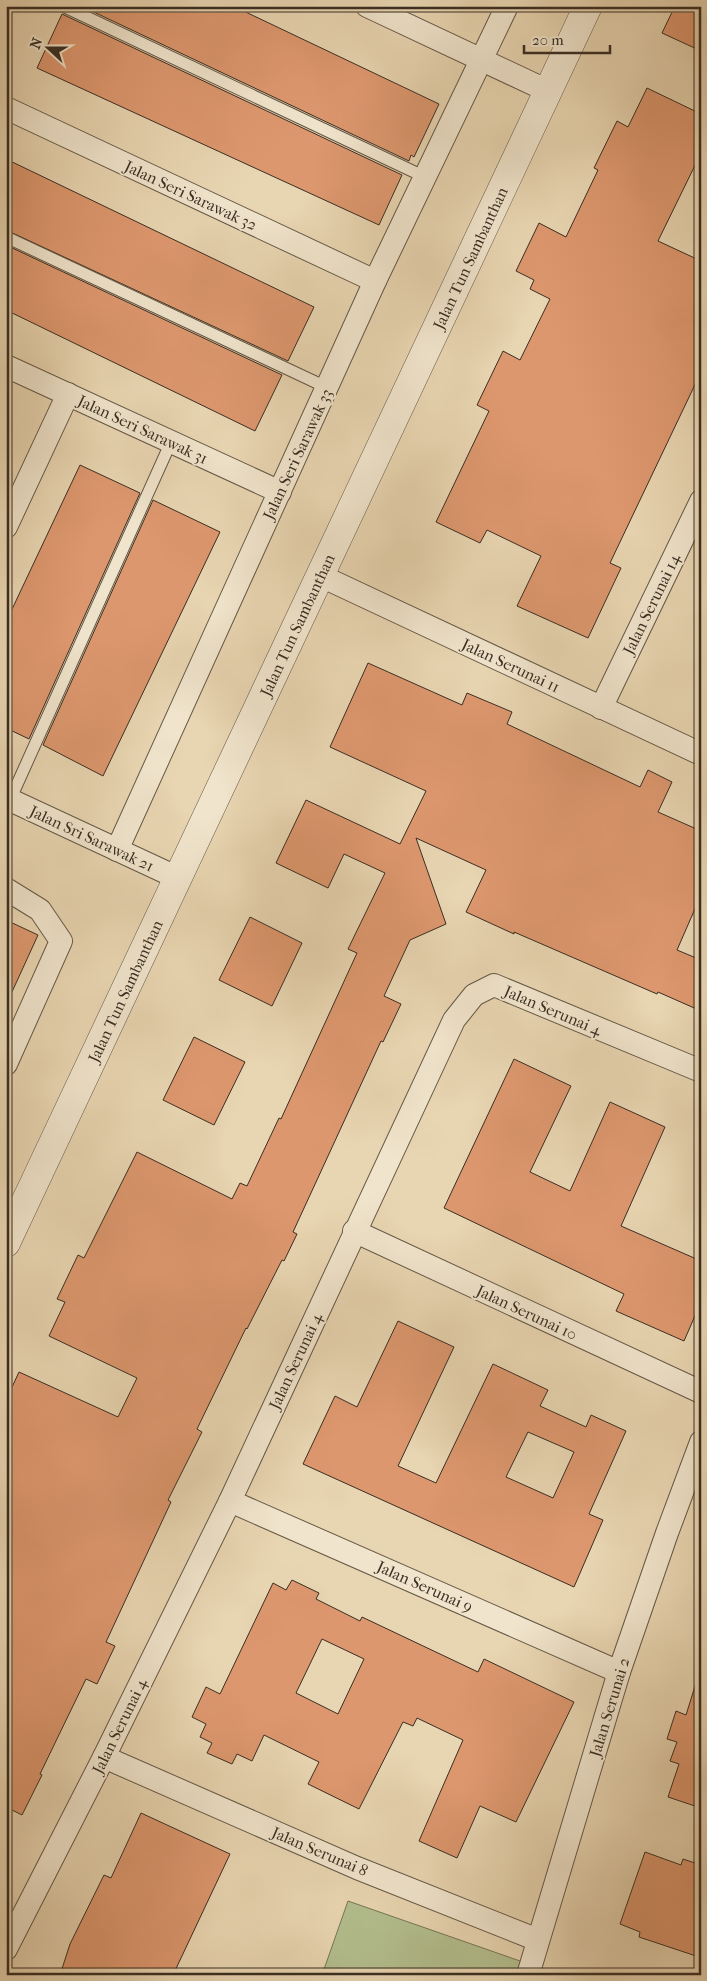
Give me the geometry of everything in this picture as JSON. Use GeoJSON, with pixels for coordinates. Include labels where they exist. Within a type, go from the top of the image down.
{"type":"FeatureCollection","features":[{"type":"Feature","properties":{"kind":"street"},"geometry":{"type":"LineString","coordinates":[[367,6],[390,11],[482,60],[548,91]]}},
{"type":"Feature","properties":{"kind":"street","name":"Jalan Seri Sarawak 33"},"geometry":{"type":"LineString","coordinates":[[117,850],[375,281],[482,60],[506,6]]}},
{"type":"Feature","properties":{"kind":"street","name":"Jalan Tun Sambanthan"},"geometry":{"type":"LineString","coordinates":[[6,1243],[588,6]]}},
{"type":"Feature","properties":{"kind":"street","name":"Jalan Seri Sarawak 32"},"geometry":{"type":"LineString","coordinates":[[6,108],[375,281]]}},
{"type":"Feature","properties":{"kind":"street","name":"Jalan Seri Sarawak 31"},"geometry":{"type":"LineString","coordinates":[[6,366],[280,492]]}},
{"type":"Feature","properties":{"kind":"street"},"geometry":{"type":"LineString","coordinates":[[6,527],[68,394]]}},
{"type":"Feature","properties":{"kind":"street","name":"Jalan Serunai 14"},"geometry":{"type":"LineString","coordinates":[[600,708],[701,501]]}},
{"type":"Feature","properties":{"kind":"street","name":"Jalan Serunai 11"},"geometry":{"type":"LineString","coordinates":[[320,576],[701,754]]}},
{"type":"Feature","properties":{"kind":"street","name":"Jalan Sri Sarawak 21"},"geometry":{"type":"LineString","coordinates":[[8,799],[178,878]]}},
{"type":"Feature","properties":{"kind":"street"},"geometry":{"type":"LineString","coordinates":[[6,889],[40,910],[61,942],[6,1064]]}},
{"type":"Feature","properties":{"kind":"street","name":"Jalan Serunai 4"},"geometry":{"type":"LineString","coordinates":[[6,1949],[104,1758],[230,1501],[454,1020],[474,995],[494,985],[701,1071]]}},
{"type":"Feature","properties":{"kind":"street","name":"Jalan Serunai 10"},"geometry":{"type":"LineString","coordinates":[[354,1232],[701,1392]]}},
{"type":"Feature","properties":{"kind":"street","name":"Jalan Serunai 2"},"geometry":{"type":"LineString","coordinates":[[528,1975],[619,1672],[701,1442]]}},
{"type":"Feature","properties":{"kind":"street","name":"Jalan Serunai 9"},"geometry":{"type":"LineString","coordinates":[[230,1501],[619,1672]]}},
{"type":"Feature","properties":{"kind":"street","name":"Jalan Serunai 8"},"geometry":{"type":"LineString","coordinates":[[104,1758],[357,1868],[538,1940]]}},
{"type":"Feature","properties":{"kind":"lane"},"geometry":{"type":"LineString","coordinates":[[63,6],[425,177]]}},
{"type":"Feature","properties":{"kind":"lane"},"geometry":{"type":"LineString","coordinates":[[6,237],[328,388]]}},
{"type":"Feature","properties":{"kind":"lane"},"geometry":{"type":"LineString","coordinates":[[8,799],[171,442]]}},
{"type":"Feature","properties":{"kind":"green space"},"geometry":{"type":"Polygon","coordinates":[[[348,1901],[523,1962],[519,1975],[322,1975],[348,1901]]]}},
{"type":"Feature","properties":{"kind":"building"},"geometry":{"type":"Polygon","coordinates":[[[81,6],[233,6],[439,104],[414,157],[411,155],[409,161],[81,6]]]}},
{"type":"Feature","properties":{"kind":"building"},"geometry":{"type":"Polygon","coordinates":[[[675,6],[701,6],[701,51],[662,33],[675,6]]]}},
{"type":"Feature","properties":{"kind":"building"},"geometry":{"type":"Polygon","coordinates":[[[62,14],[402,175],[379,225],[37,68],[62,14]]]}},
{"type":"Feature","properties":{"kind":"building"},"geometry":{"type":"Polygon","coordinates":[[[647,88],[701,114],[701,153],[658,241],[701,261],[701,372],[610,563],[621,568],[588,638],[517,606],[541,556],[487,530],[480,543],[436,522],[489,411],[477,405],[503,351],[520,360],[550,299],[530,289],[534,280],[516,271],[539,223],[566,237],[598,170],[594,168],[617,121],[628,127],[647,88]]]}},
{"type":"Feature","properties":{"kind":"building"},"geometry":{"type":"Polygon","coordinates":[[[6,159],[314,307],[288,361],[6,230],[6,159]]]}},
{"type":"Feature","properties":{"kind":"building"},"geometry":{"type":"Polygon","coordinates":[[[6,245],[282,375],[255,431],[6,310],[6,245]]]}},
{"type":"Feature","properties":{"kind":"building"},"geometry":{"type":"Polygon","coordinates":[[[80,465],[140,493],[29,739],[6,728],[6,622],[80,465]]]}},
{"type":"Feature","properties":{"kind":"building"},"geometry":{"type":"Polygon","coordinates":[[[153,500],[220,532],[103,776],[43,745],[153,500]]]}},
{"type":"Feature","properties":{"kind":"building"},"geometry":{"type":"Polygon","coordinates":[[[368,663],[462,705],[467,693],[512,712],[507,724],[640,787],[648,770],[672,782],[658,812],[701,831],[701,895],[677,950],[701,960],[701,1011],[514,932],[514,934],[466,912],[486,870],[416,838],[446,924],[410,940],[384,996],[401,1004],[383,1042],[381,1041],[293,1232],[297,1234],[246,1328],[197,1429],[202,1432],[168,1500],[171,1502],[106,1642],[115,1646],[97,1684],[86,1679],[22,1815],[6,1807],[6,1400],[19,1372],[118,1417],[137,1378],[49,1336],[65,1302],[57,1299],[78,1255],[84,1258],[137,1152],[232,1199],[240,1183],[247,1186],[279,1118],[281,1119],[357,953],[348,949],[385,873],[344,854],[328,888],[276,863],[306,800],[400,844],[426,791],[330,747],[368,663]]]}},
{"type":"Feature","properties":{"kind":"building"},"geometry":{"type":"Polygon","coordinates":[[[250,917],[302,943],[272,1006],[219,980],[250,917]]]}},
{"type":"Feature","properties":{"kind":"building"},"geometry":{"type":"Polygon","coordinates":[[[6,920],[38,935],[6,1005],[6,920]]]}},
{"type":"Feature","properties":{"kind":"building"},"geometry":{"type":"Polygon","coordinates":[[[194,1037],[245,1062],[214,1125],[163,1100],[194,1037]]]}},
{"type":"Feature","properties":{"kind":"building"},"geometry":{"type":"Polygon","coordinates":[[[514,1059],[571,1086],[530,1172],[570,1191],[610,1102],[665,1127],[621,1226],[701,1261],[701,1302],[684,1341],[616,1311],[624,1294],[444,1208],[514,1059]]]}},
{"type":"Feature","properties":{"kind":"building"},"geometry":{"type":"Polygon","coordinates":[[[398,1321],[454,1347],[398,1466],[436,1483],[493,1364],[548,1390],[540,1406],[586,1427],[591,1415],[626,1431],[589,1514],[603,1520],[574,1587],[303,1464],[335,1396],[357,1407],[398,1321]],[[528,1432],[506,1477],[553,1498],[574,1452],[528,1432]]]}},
{"type":"Feature","properties":{"kind":"building"},"geometry":{"type":"Polygon","coordinates":[[[292,1580],[319,1593],[316,1599],[360,1621],[362,1617],[478,1672],[484,1659],[574,1702],[516,1822],[480,1806],[457,1858],[419,1841],[463,1740],[417,1718],[413,1726],[403,1722],[359,1809],[308,1784],[319,1762],[264,1735],[252,1761],[237,1754],[232,1764],[207,1753],[212,1743],[200,1737],[206,1724],[192,1717],[206,1687],[220,1694],[273,1583],[286,1590],[292,1580]],[[322,1639],[296,1693],[338,1714],[364,1659],[322,1639]]]}},
{"type":"Feature","properties":{"kind":"building"},"geometry":{"type":"Polygon","coordinates":[[[696,1683],[701,1684],[701,1808],[668,1797],[679,1764],[670,1761],[677,1742],[667,1739],[676,1711],[686,1715],[696,1683]]]}},
{"type":"Feature","properties":{"kind":"building"},"geometry":{"type":"Polygon","coordinates":[[[141,1813],[230,1854],[173,1975],[60,1975],[70,1944],[104,1875],[111,1878],[141,1813]]]}},
{"type":"Feature","properties":{"kind":"building"},"geometry":{"type":"Polygon","coordinates":[[[645,1852],[681,1865],[683,1859],[701,1865],[701,1943],[696,1956],[639,1937],[640,1932],[620,1924],[645,1852]]]}}]}
